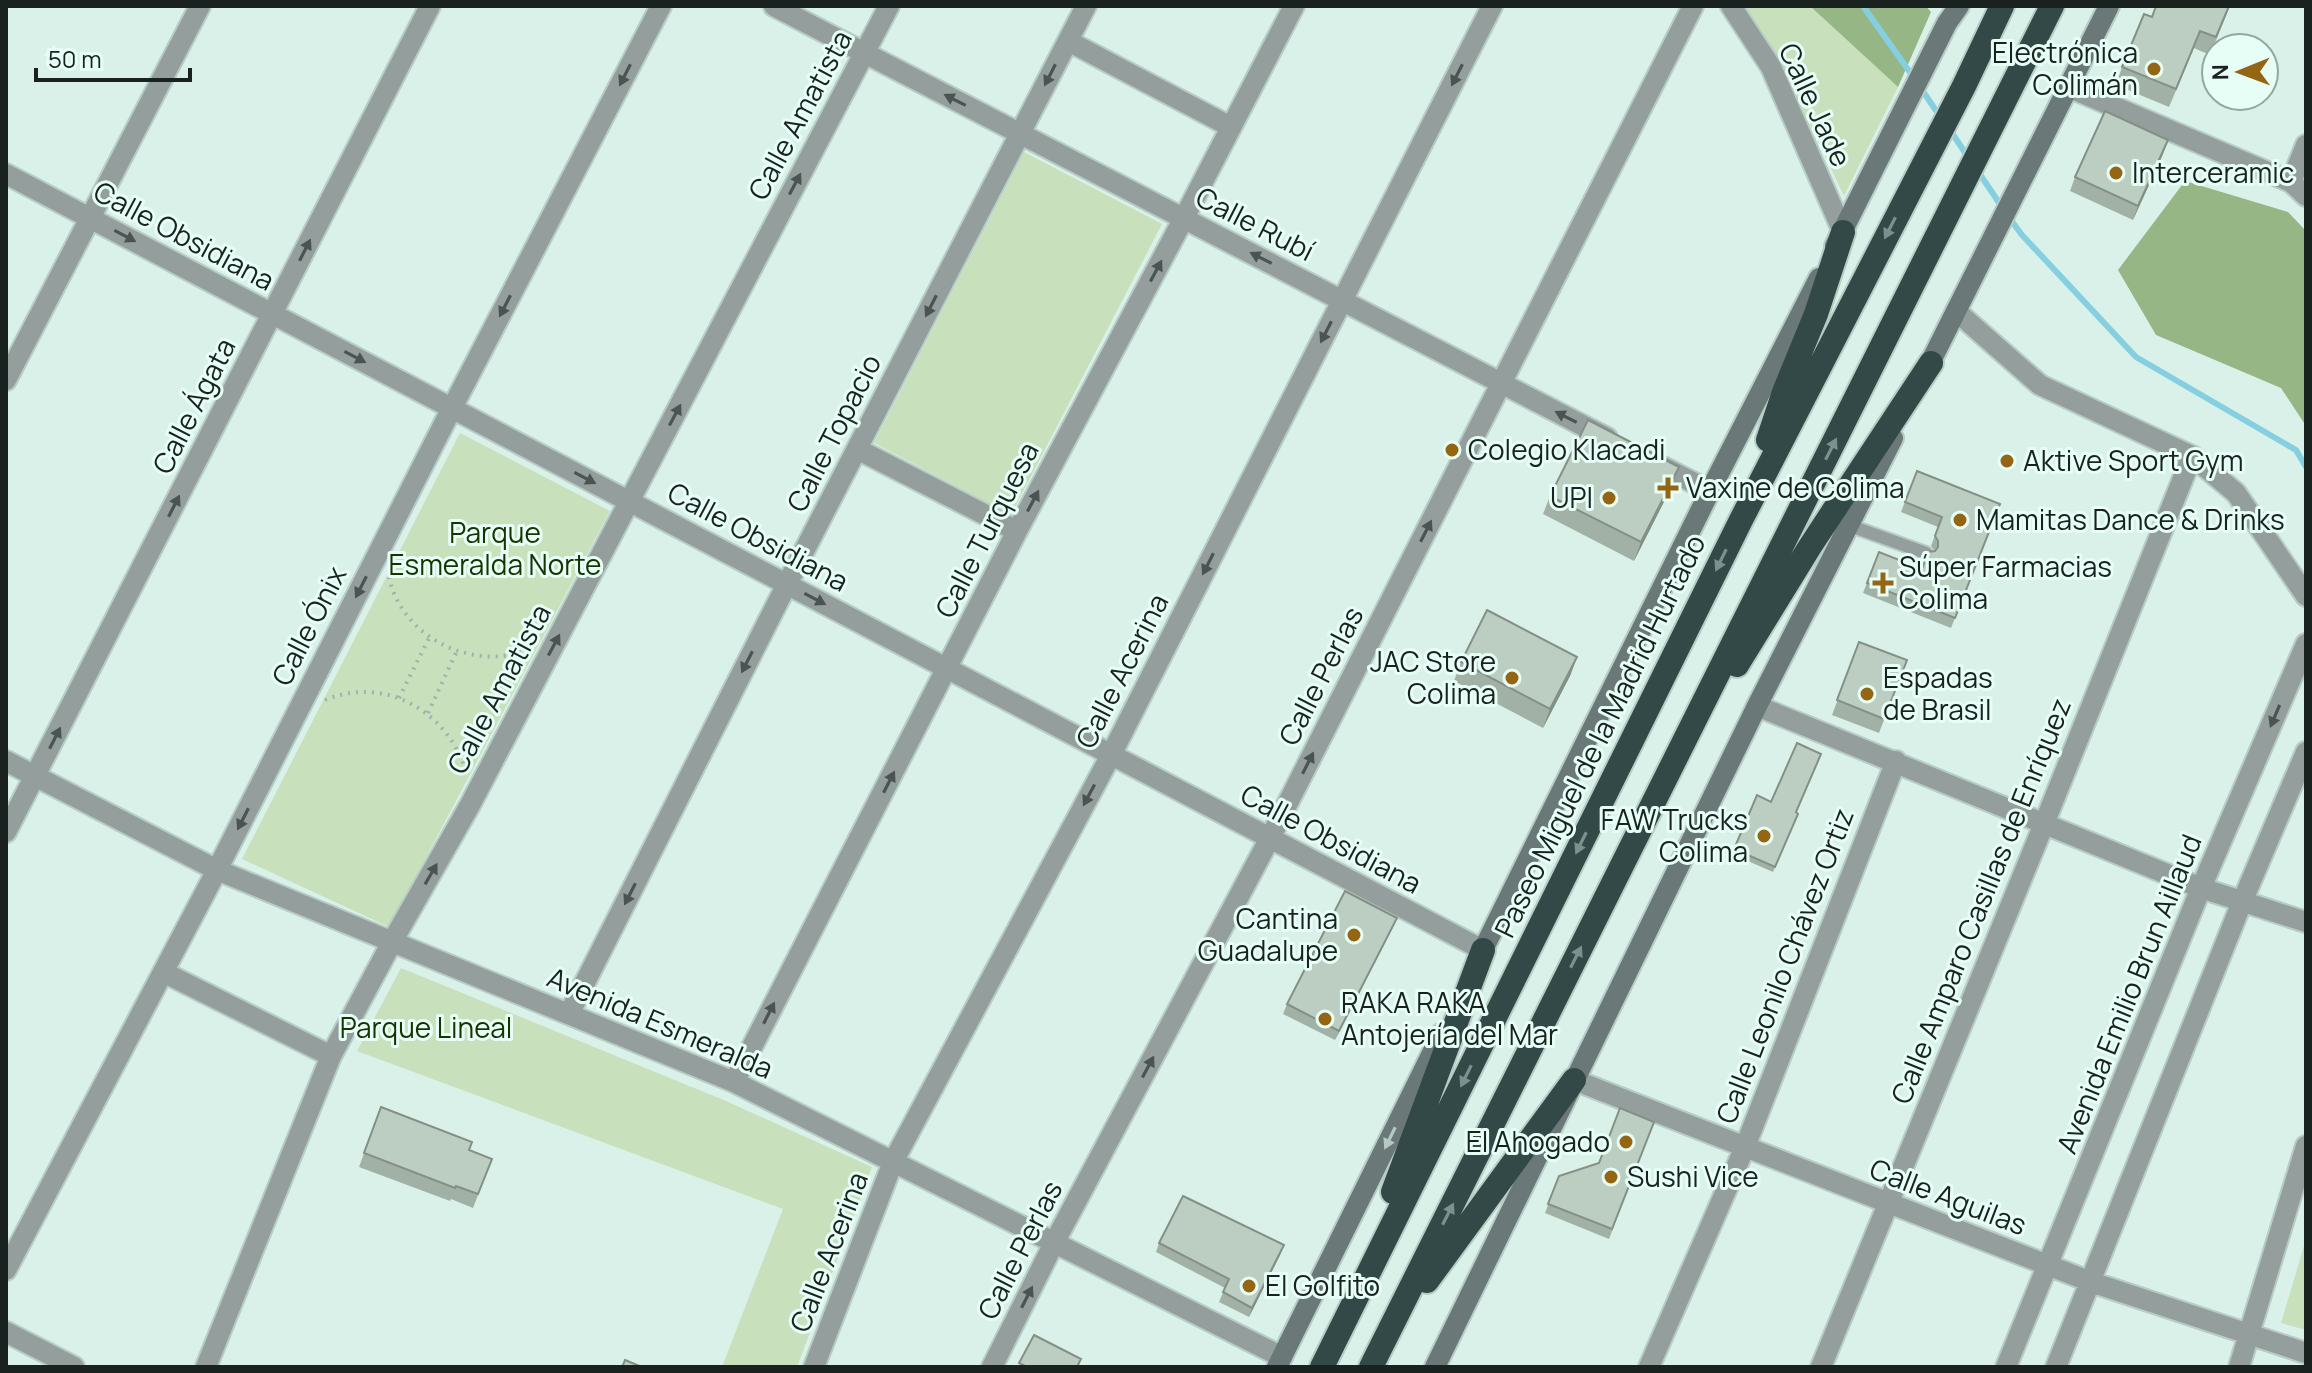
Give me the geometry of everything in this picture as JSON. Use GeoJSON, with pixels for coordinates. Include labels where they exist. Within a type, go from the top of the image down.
{"type":"FeatureCollection","features":[{"type":"Feature","properties":{"kind":"highway","name":"Paseo Miguel de la Madrid Hurtado"},"geometry":{"type":"LineString","coordinates":[[1322,1367],[1741,520],[2002,6]]}},
{"type":"Feature","properties":{"kind":"highway"},"geometry":{"type":"LineString","coordinates":[[1371,1367],[2052,6]]}},
{"type":"Feature","properties":{"kind":"highway"},"geometry":{"type":"LineString","coordinates":[[1741,520],[1843,232]]}},
{"type":"Feature","properties":{"kind":"highway"},"geometry":{"type":"LineString","coordinates":[[1678,753],[1931,363]]}},
{"type":"Feature","properties":{"kind":"highway"},"geometry":{"type":"LineString","coordinates":[[1348,1314],[1483,950]]}},
{"type":"Feature","properties":{"kind":"highway"},"geometry":{"type":"LineString","coordinates":[[1388,1334],[1574,1080]]}},
{"type":"Feature","properties":{"kind":"street"},"geometry":{"type":"LineString","coordinates":[[6,380],[200,6]]}},
{"type":"Feature","properties":{"kind":"street","name":"Calle Ágata"},"geometry":{"type":"LineString","coordinates":[[6,832],[430,6]]}},
{"type":"Feature","properties":{"kind":"street","name":"Calle Ónix"},"geometry":{"type":"LineString","coordinates":[[6,1270],[217,870],[661,6]]}},
{"type":"Feature","properties":{"kind":"street","name":"Calle Rubí"},"geometry":{"type":"LineString","coordinates":[[774,6],[1710,491]]}},
{"type":"Feature","properties":{"kind":"street","name":"Calle Amatista"},"geometry":{"type":"LineString","coordinates":[[206,1367],[331,1056],[470,805],[889,6]]}},
{"type":"Feature","properties":{"kind":"street","name":"Calle Topacio"},"geometry":{"type":"LineString","coordinates":[[569,1014],[1086,6]]}},
{"type":"Feature","properties":{"kind":"street","name":"Calle Turquesa"},"geometry":{"type":"LineString","coordinates":[[734,1082],[1017,531],[1294,6]]}},
{"type":"Feature","properties":{"kind":"street","name":"Calle Acerina"},"geometry":{"type":"LineString","coordinates":[[814,1367],[893,1162],[1111,755],[1492,6]]}},
{"type":"Feature","properties":{"kind":"street","name":"Calle Perlas"},"geometry":{"type":"LineString","coordinates":[[992,1367],[1054,1243],[1270,838],[1693,6]]}},
{"type":"Feature","properties":{"kind":"street","name":"Calle Jade"},"geometry":{"type":"LineString","coordinates":[[1731,6],[1771,67],[1843,232]]}},
{"type":"Feature","properties":{"kind":"street"},"geometry":{"type":"LineString","coordinates":[[1280,1362],[1710,491],[1947,23],[1959,6]]}},
{"type":"Feature","properties":{"kind":"street"},"geometry":{"type":"LineString","coordinates":[[1435,1367],[1757,706],[2109,6]]}},
{"type":"Feature","properties":{"kind":"street"},"geometry":{"type":"LineString","coordinates":[[1068,41],[1231,127]]}},
{"type":"Feature","properties":{"kind":"street"},"geometry":{"type":"LineString","coordinates":[[2068,87],[2299,189],[2306,145]]}},
{"type":"Feature","properties":{"kind":"street","name":"Calle Obsidiana"},"geometry":{"type":"LineString","coordinates":[[6,174],[1483,950]]}},
{"type":"Feature","properties":{"kind":"street"},"geometry":{"type":"LineString","coordinates":[[1956,311],[2040,385],[2192,456],[2236,493],[2306,596]]}},
{"type":"Feature","properties":{"kind":"street"},"geometry":{"type":"LineString","coordinates":[[857,449],[1017,531]]}},
{"type":"Feature","properties":{"kind":"street","name":"Calle Amparo Casillas de Enríquez"},"geometry":{"type":"LineString","coordinates":[[1821,1367],[2192,456]]}},
{"type":"Feature","properties":{"kind":"street","name":"Avenida Emilio Brun Aillaud"},"geometry":{"type":"LineString","coordinates":[[2006,1367],[2201,888],[2306,644]]}},
{"type":"Feature","properties":{"kind":"street"},"geometry":{"type":"LineString","coordinates":[[1757,706],[2201,888],[2306,922]]}},
{"type":"Feature","properties":{"kind":"street"},"geometry":{"type":"LineString","coordinates":[[2056,1367],[2242,902],[2306,752]]}},
{"type":"Feature","properties":{"kind":"street","name":"Avenida Esmeralda"},"geometry":{"type":"LineString","coordinates":[[6,761],[217,870],[734,1082],[1054,1243],[1280,1362]]}},
{"type":"Feature","properties":{"kind":"street","name":"Calle Leonilo Chávez Ortiz"},"geometry":{"type":"LineString","coordinates":[[1649,1367],[1745,1147],[1896,761]]}},
{"type":"Feature","properties":{"kind":"street"},"geometry":{"type":"LineString","coordinates":[[163,972],[331,1056]]}},
{"type":"Feature","properties":{"kind":"street","name":"Calle Aguilas"},"geometry":{"type":"LineString","coordinates":[[1574,1080],[2091,1282],[2306,1353]]}},
{"type":"Feature","properties":{"kind":"street"},"geometry":{"type":"LineString","coordinates":[[2239,1367],[2306,1146]]}},
{"type":"Feature","properties":{"kind":"street"},"geometry":{"type":"LineString","coordinates":[[6,1332],[74,1367]]}},
{"type":"Feature","properties":{"kind":"lane"},"geometry":{"type":"LineString","coordinates":[[1848,525],[1926,553]]}},
{"type":"Feature","properties":{"kind":"path"},"geometry":{"type":"LineString","coordinates":[[388,572],[400,605],[412,623],[429,638],[457,651],[481,657],[506,656],[532,648]]}},
{"type":"Feature","properties":{"kind":"path"},"geometry":{"type":"LineString","coordinates":[[399,698],[429,638]]}},
{"type":"Feature","properties":{"kind":"path"},"geometry":{"type":"LineString","coordinates":[[428,713],[457,651]]}},
{"type":"Feature","properties":{"kind":"path"},"geometry":{"type":"LineString","coordinates":[[294,718],[333,696],[353,692],[399,698],[428,713],[440,724],[461,754],[469,779],[470,805]]}},
{"type":"Feature","properties":{"kind":"green space"},"geometry":{"type":"Polygon","coordinates":[[[1743,6],[1810,6],[1898,87],[1844,196],[1802,108],[1743,6]]]}},
{"type":"Feature","properties":{"kind":"green space"},"geometry":{"type":"Polygon","coordinates":[[[1810,6],[1926,6],[1931,12],[1898,87],[1810,6]]]}},
{"type":"Feature","properties":{"kind":"green space"},"geometry":{"type":"Polygon","coordinates":[[[1024,152],[1162,224],[1011,515],[874,443],[1024,152]]]}},
{"type":"Feature","properties":{"kind":"green space"},"geometry":{"type":"Polygon","coordinates":[[[2185,181],[2288,212],[2306,231],[2306,426],[2281,388],[2156,335],[2118,270],[2185,181]]]}},
{"type":"Feature","properties":{"kind":"green space","name":"Parque Esmeralda Norte"},"geometry":{"type":"Polygon","coordinates":[[[460,433],[610,511],[389,927],[242,859],[460,433]]]}},
{"type":"Feature","properties":{"kind":"green space","name":"Parque Lineal"},"geometry":{"type":"Polygon","coordinates":[[[401,968],[726,1101],[872,1167],[797,1367],[722,1367],[783,1209],[357,1051],[401,968]]]}},
{"type":"Feature","properties":{"kind":"green space"},"geometry":{"type":"Polygon","coordinates":[[[2306,1239],[2306,1330],[2281,1323],[2306,1239]]]}},
{"type":"Feature","properties":{"kind":"building"},"geometry":{"type":"Polygon","coordinates":[[[2156,6],[2229,6],[2218,32],[2200,31],[2176,89],[2122,67],[2144,14],[2152,17],[2156,6]]]}},
{"type":"Feature","properties":{"kind":"building","name":"Interceramic"},"geometry":{"type":"Polygon","coordinates":[[[2105,111],[2168,140],[2138,206],[2075,177],[2105,111]]]}},
{"type":"Feature","properties":{"kind":"building","name":"UPI"},"geometry":{"type":"Polygon","coordinates":[[[1588,420],[1679,467],[1641,542],[1550,496],[1588,420]]]}},
{"type":"Feature","properties":{"kind":"building"},"geometry":{"type":"Polygon","coordinates":[[[1917,471],[2000,504],[1955,618],[1867,583],[1879,552],[1922,569],[1928,552],[1938,547],[1935,536],[1942,517],[1905,502],[1917,471]]]}},
{"type":"Feature","properties":{"kind":"building","name":"JAC Store Colima"},"geometry":{"type":"Polygon","coordinates":[[[1487,610],[1577,657],[1550,709],[1461,662],[1487,610]]]}},
{"type":"Feature","properties":{"kind":"building","name":"Espadas de Brasil"},"geometry":{"type":"Polygon","coordinates":[[[1859,642],[1907,660],[1884,719],[1837,700],[1859,642]]]}},
{"type":"Feature","properties":{"kind":"building"},"geometry":{"type":"Polygon","coordinates":[[[1797,743],[1821,754],[1775,867],[1734,849],[1757,795],[1771,802],[1797,743]]]}},
{"type":"Feature","properties":{"kind":"building"},"geometry":{"type":"Polygon","coordinates":[[[1345,891],[1397,918],[1339,1031],[1287,1004],[1345,891]]]}},
{"type":"Feature","properties":{"kind":"building"},"geometry":{"type":"Polygon","coordinates":[[[381,1107],[472,1142],[469,1150],[492,1159],[478,1194],[364,1153],[381,1107]]]}},
{"type":"Feature","properties":{"kind":"building"},"geometry":{"type":"Polygon","coordinates":[[[1620,1108],[1654,1122],[1612,1229],[1548,1204],[1559,1176],[1599,1163],[1620,1108]]]}},
{"type":"Feature","properties":{"kind":"building"},"geometry":{"type":"Polygon","coordinates":[[[1183,1196],[1284,1245],[1252,1308],[1223,1292],[1229,1279],[1159,1243],[1183,1196]]]}},
{"type":"Feature","properties":{"kind":"building"},"geometry":{"type":"Polygon","coordinates":[[[1034,1335],[1081,1359],[1077,1367],[1027,1367],[1019,1363],[1034,1335]]]}},
{"type":"Feature","properties":{"kind":"building"},"geometry":{"type":"Polygon","coordinates":[[[625,1360],[642,1367],[622,1367],[625,1360]]]}},
{"type":"Feature","properties":{"kind":"waterway"},"geometry":{"type":"LineString","coordinates":[[1863,6],[1914,78]]}},
{"type":"Feature","properties":{"kind":"waterway"},"geometry":{"type":"LineString","coordinates":[[1920,87],[1941,118]]}},
{"type":"Feature","properties":{"kind":"waterway"},"geometry":{"type":"LineString","coordinates":[[1950,130],[1968,157]]}},
{"type":"Feature","properties":{"kind":"waterway"},"geometry":{"type":"LineString","coordinates":[[1977,170],[2002,207]]}},
{"type":"Feature","properties":{"kind":"waterway"},"geometry":{"type":"LineString","coordinates":[[2008,216],[2022,235],[2136,357],[2296,450],[2306,467]]}},
{"type":"Feature","properties":{"kind":"place","name":"Electrónica Colimán"},"geometry":{"type":"Point","coordinates":[2154,69]}},
{"type":"Feature","properties":{"kind":"place","name":"Interceramic"},"geometry":{"type":"Point","coordinates":[2116,173]}},
{"type":"Feature","properties":{"kind":"place","name":"Colegio Klacadi"},"geometry":{"type":"Point","coordinates":[1452,450]}},
{"type":"Feature","properties":{"kind":"place","name":"Aktive Sport Gym"},"geometry":{"type":"Point","coordinates":[2007,461]}},
{"type":"Feature","properties":{"kind":"place","name":"Vaxine de Colima"},"geometry":{"type":"Point","coordinates":[1668,488]}},
{"type":"Feature","properties":{"kind":"place","name":"UPI"},"geometry":{"type":"Point","coordinates":[1609,498]}},
{"type":"Feature","properties":{"kind":"place","name":"Mamitas Dance & Drinks"},"geometry":{"type":"Point","coordinates":[1960,520]}},
{"type":"Feature","properties":{"kind":"place","name":"Súper Farmacias Colima"},"geometry":{"type":"Point","coordinates":[1883,583]}},
{"type":"Feature","properties":{"kind":"place","name":"JAC Store Colima"},"geometry":{"type":"Point","coordinates":[1512,678]}},
{"type":"Feature","properties":{"kind":"place","name":"Espadas de Brasil"},"geometry":{"type":"Point","coordinates":[1867,694]}},
{"type":"Feature","properties":{"kind":"place","name":"FAW Trucks Colima"},"geometry":{"type":"Point","coordinates":[1764,836]}},
{"type":"Feature","properties":{"kind":"place","name":"Cantina Guadalupe"},"geometry":{"type":"Point","coordinates":[1354,935]}},
{"type":"Feature","properties":{"kind":"place","name":"RAKA RAKA Antojería del Mar"},"geometry":{"type":"Point","coordinates":[1325,1019]}},
{"type":"Feature","properties":{"kind":"place","name":"El Ahogado"},"geometry":{"type":"Point","coordinates":[1626,1142]}},
{"type":"Feature","properties":{"kind":"place","name":"Sushi Vice"},"geometry":{"type":"Point","coordinates":[1611,1177]}},
{"type":"Feature","properties":{"kind":"place","name":"El Golfito"},"geometry":{"type":"Point","coordinates":[1249,1286]}}]}
